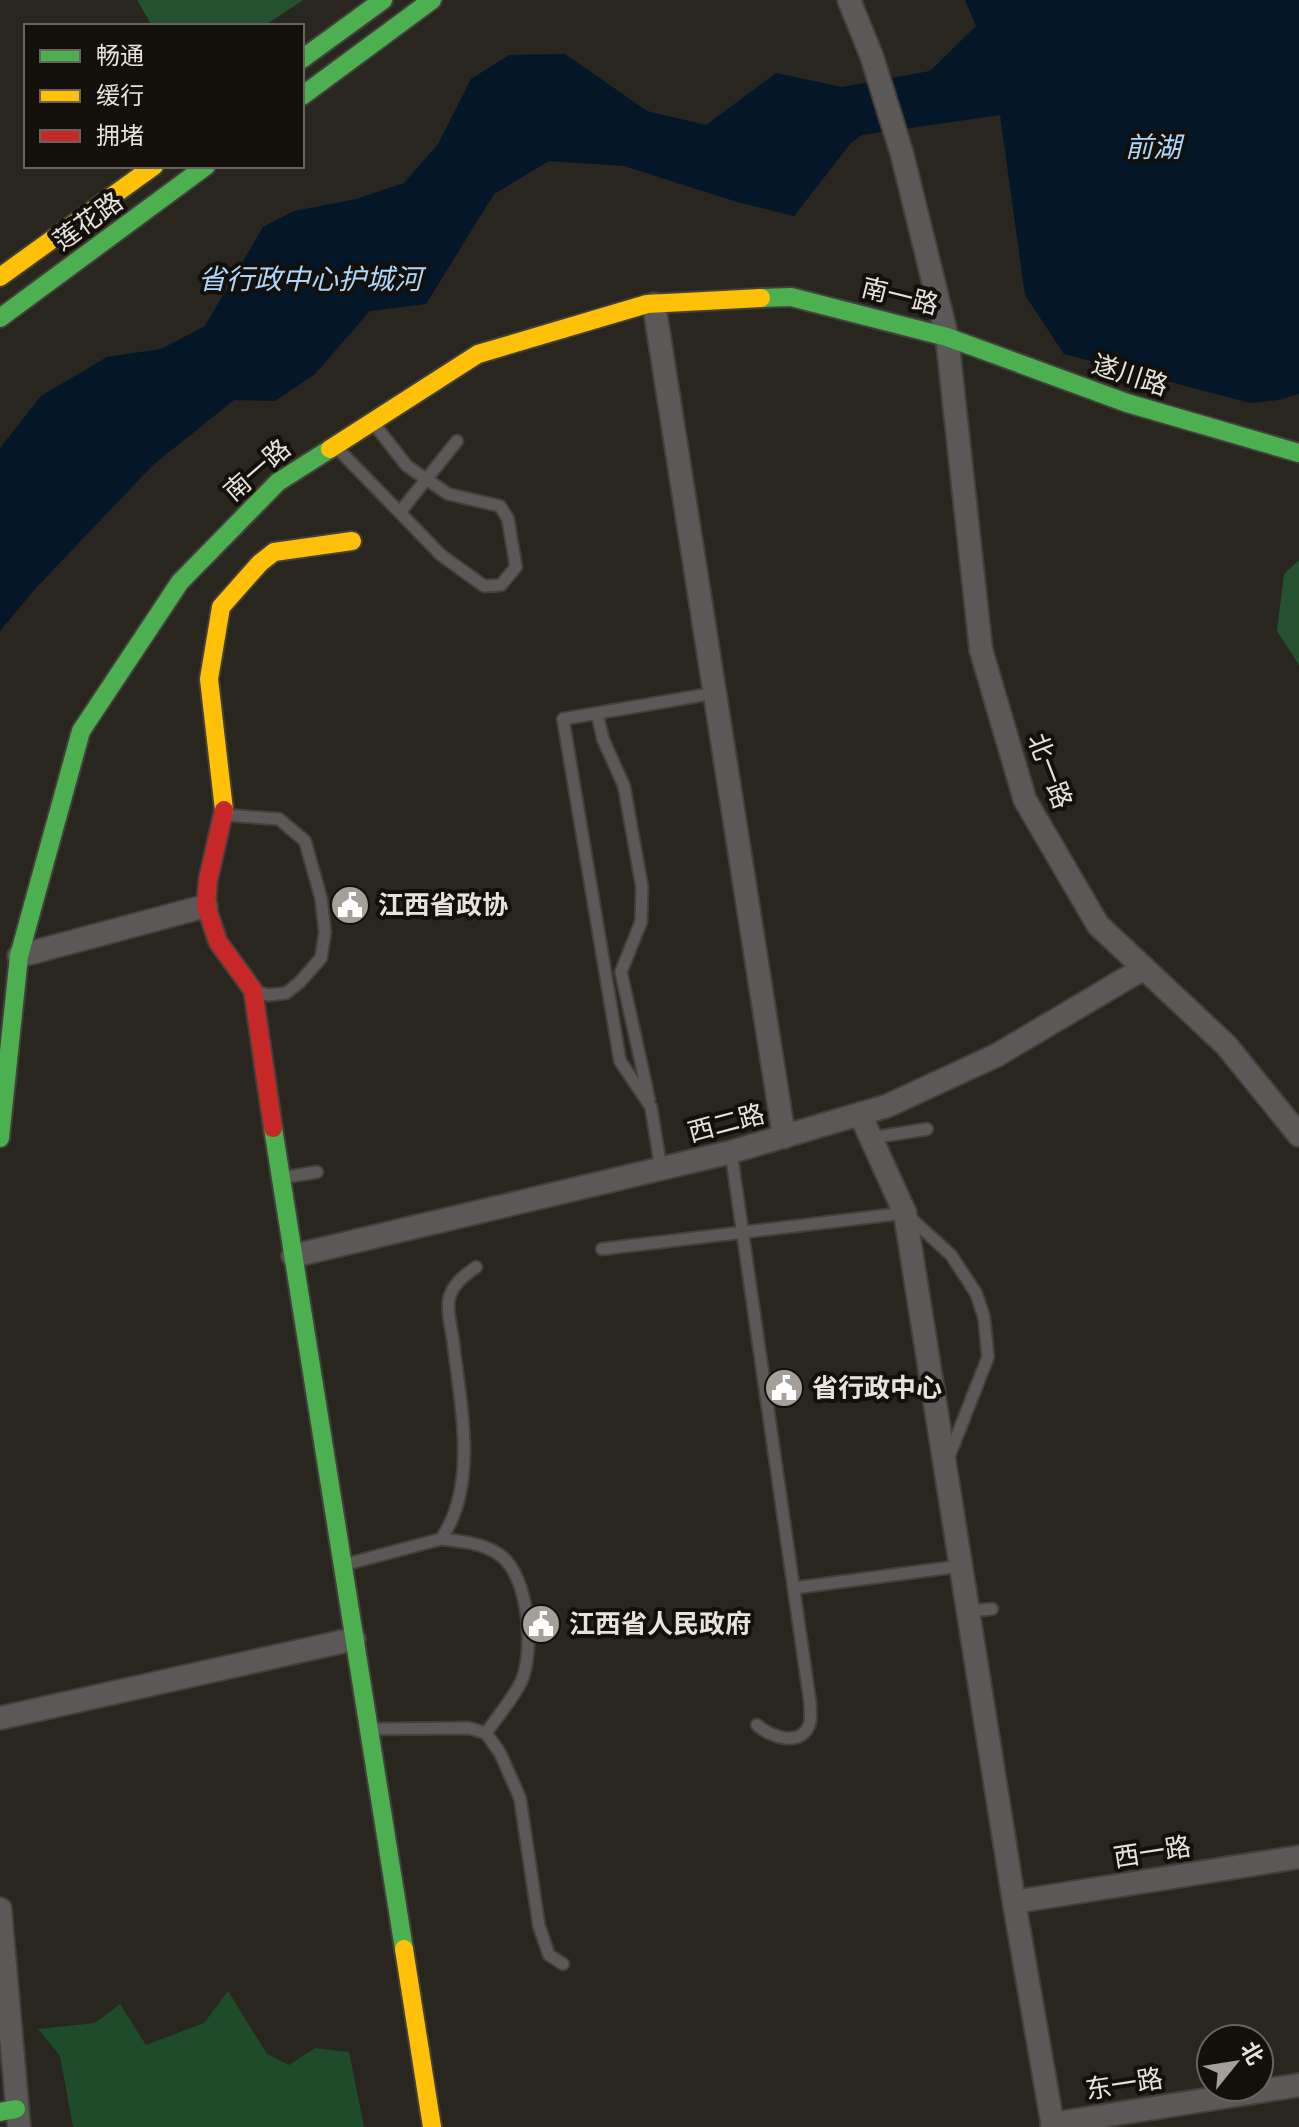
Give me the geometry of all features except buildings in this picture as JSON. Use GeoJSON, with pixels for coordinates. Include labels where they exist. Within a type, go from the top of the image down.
{"type":"FeatureCollection","features":[{"type":"Feature","properties":{"kind":"street"},"geometry":{"type":"LineString","coordinates":[[304,58],[383,0]]}},
{"type":"Feature","properties":{"kind":"street"},"geometry":{"type":"LineString","coordinates":[[304,95],[432,0]]}},
{"type":"Feature","properties":{"kind":"street","name":"北一路"},"geometry":{"type":"LineString","coordinates":[[849,0],[872,57],[902,154],[947,337],[981,650],[1025,800],[1098,925],[1226,1045],[1299,1135]]}},
{"type":"Feature","properties":{"kind":"street","name":"莲花路"},"geometry":{"type":"LineString","coordinates":[[0,277],[151,168]]}},
{"type":"Feature","properties":{"kind":"street","name":"莲花路"},"geometry":{"type":"LineString","coordinates":[[0,318],[203,168]]}},
{"type":"Feature","properties":{"kind":"street","name":"南一路"},"geometry":{"type":"LineString","coordinates":[[0,1138],[19,956],[81,731],[180,582],[278,482],[478,354],[654,304],[791,297],[947,337]]}},
{"type":"Feature","properties":{"kind":"street"},"geometry":{"type":"LineString","coordinates":[[654,304],[784,1137]]}},
{"type":"Feature","properties":{"kind":"street","name":"遂川路"},"geometry":{"type":"LineString","coordinates":[[947,337],[1127,403],[1299,453]]}},
{"type":"Feature","properties":{"kind":"street"},"geometry":{"type":"LineString","coordinates":[[352,541],[274,552],[260,563],[221,607],[209,679],[225,815],[208,880],[206,906],[218,942],[253,990],[432,2127]]}},
{"type":"Feature","properties":{"kind":"street"},"geometry":{"type":"LineString","coordinates":[[19,956],[206,906]]}},
{"type":"Feature","properties":{"kind":"street","name":"西二路"},"geometry":{"type":"LineString","coordinates":[[293,1256],[731,1152],[887,1106],[997,1055],[1144,968]]}},
{"type":"Feature","properties":{"kind":"street"},"geometry":{"type":"LineString","coordinates":[[860,1114],[905,1213],[1014,1902],[1053,2125]]}},
{"type":"Feature","properties":{"kind":"street"},"geometry":{"type":"LineString","coordinates":[[0,1718],[354,1639]]}},
{"type":"Feature","properties":{"kind":"street","name":"西一路"},"geometry":{"type":"LineString","coordinates":[[1014,1902],[1299,1857]]}},
{"type":"Feature","properties":{"kind":"street"},"geometry":{"type":"LineString","coordinates":[[0,1909],[11,2116]]}},
{"type":"Feature","properties":{"kind":"street","name":"东一路"},"geometry":{"type":"LineString","coordinates":[[1053,2125],[1299,2085]]}},
{"type":"Feature","properties":{"kind":"lane"},"geometry":{"type":"LineString","coordinates":[[334,445],[441,555],[484,586],[501,585],[516,567],[508,519],[500,506],[448,494],[407,466],[371,420]]}},
{"type":"Feature","properties":{"kind":"lane"},"geometry":{"type":"LineString","coordinates":[[400,512],[457,441]]}},
{"type":"Feature","properties":{"kind":"lane"},"geometry":{"type":"LineString","coordinates":[[651,1107],[620,1061],[563,719],[715,693]]}},
{"type":"Feature","properties":{"kind":"lane"},"geometry":{"type":"LineString","coordinates":[[597,713],[603,739],[624,786],[642,887],[641,922],[621,972],[651,1107],[661,1169]]}},
{"type":"Feature","properties":{"kind":"lane"},"geometry":{"type":"LineString","coordinates":[[225,815],[279,819],[305,841],[321,898],[325,932],[321,958],[286,993],[268,995],[253,990]]}},
{"type":"Feature","properties":{"kind":"lane"},"geometry":{"type":"LineString","coordinates":[[871,1138],[927,1129]]}},
{"type":"Feature","properties":{"kind":"lane"},"geometry":{"type":"LineString","coordinates":[[731,1152],[810,1702],[810,1722],[804,1732],[792,1739],[769,1736],[757,1725]]}},
{"type":"Feature","properties":{"kind":"lane"},"geometry":{"type":"LineString","coordinates":[[281,1178],[317,1172]]}},
{"type":"Feature","properties":{"kind":"lane"},"geometry":{"type":"LineString","coordinates":[[602,1249],[905,1213],[951,1255],[976,1293],[984,1317],[988,1357],[945,1465]]}},
{"type":"Feature","properties":{"kind":"lane"},"geometry":{"type":"LineString","coordinates":[[441,1539],[453,1522],[464,1468],[461,1410],[448,1301],[458,1280],[476,1267]]}},
{"type":"Feature","properties":{"kind":"lane"},"geometry":{"type":"LineString","coordinates":[[342,1565],[441,1539],[468,1542],[501,1555],[520,1584],[530,1629],[522,1681],[486,1733]]}},
{"type":"Feature","properties":{"kind":"lane"},"geometry":{"type":"LineString","coordinates":[[794,1588],[961,1566]]}},
{"type":"Feature","properties":{"kind":"lane"},"geometry":{"type":"LineString","coordinates":[[968,1611],[992,1609]]}},
{"type":"Feature","properties":{"kind":"lane"},"geometry":{"type":"LineString","coordinates":[[368,1729],[469,1728],[486,1733],[500,1753],[520,1798],[539,1926],[549,1955],[563,1964]]}},
{"type":"Feature","properties":{"kind":"green space"},"geometry":{"type":"Polygon","coordinates":[[[137,0],[303,0],[267,24],[151,24],[137,0]]]}},
{"type":"Feature","properties":{"kind":"green space"},"geometry":{"type":"Polygon","coordinates":[[[1299,560],[1299,665],[1277,631],[1284,574],[1299,560]]]}},
{"type":"Feature","properties":{"kind":"green space"},"geometry":{"type":"Polygon","coordinates":[[[228,1991],[267,2054],[289,2065],[315,2048],[349,2052],[364,2127],[73,2127],[60,2056],[38,2029],[95,2023],[120,2004],[146,2045],[204,2023],[228,1991]]]}},
{"type":"Feature","properties":{"kind":"water"},"geometry":{"type":"Polygon","coordinates":[[[965,0],[1299,0],[1299,394],[1250,403],[1064,354],[1025,295],[1000,115],[862,135],[851,143],[794,216],[734,201],[624,166],[549,161],[494,194],[426,304],[370,311],[315,374],[275,401],[234,400],[153,465],[35,589],[0,631],[0,448],[41,396],[107,357],[161,349],[205,326],[263,227],[294,211],[356,199],[404,183],[438,144],[471,79],[509,55],[565,54],[647,111],[706,125],[776,73],[842,87],[930,71],[976,26],[965,0]]]}},
{"type":"Feature","properties":{"kind":"traffic: fast"},"geometry":{"type":"LineString","coordinates":[[304,58],[383,0]]}},
{"type":"Feature","properties":{"kind":"traffic: fast"},"geometry":{"type":"LineString","coordinates":[[304,95],[432,0]]}},
{"type":"Feature","properties":{"kind":"traffic: fast"},"geometry":{"type":"LineString","coordinates":[[0,318],[203,168]]}},
{"type":"Feature","properties":{"kind":"traffic: fast"},"geometry":{"type":"LineString","coordinates":[[761,298],[791,297],[947,337],[1127,403],[1299,453]]}},
{"type":"Feature","properties":{"kind":"traffic: fast"},"geometry":{"type":"LineString","coordinates":[[0,1138],[19,956],[81,731],[180,582],[278,482],[330,449]]}},
{"type":"Feature","properties":{"kind":"traffic: fast"},"geometry":{"type":"LineString","coordinates":[[273,1128],[404,1949]]}},
{"type":"Feature","properties":{"kind":"traffic: fast"},"geometry":{"type":"LineString","coordinates":[[0,2112],[16,2109]]}},
{"type":"Feature","properties":{"kind":"traffic: slow"},"geometry":{"type":"LineString","coordinates":[[0,277],[151,168]]}},
{"type":"Feature","properties":{"kind":"traffic: slow"},"geometry":{"type":"LineString","coordinates":[[330,449],[478,354],[647,304],[761,298]]}},
{"type":"Feature","properties":{"kind":"traffic: slow"},"geometry":{"type":"LineString","coordinates":[[224,810],[209,679],[221,607],[260,563],[274,552],[352,541]]}},
{"type":"Feature","properties":{"kind":"traffic: slow"},"geometry":{"type":"LineString","coordinates":[[404,1949],[432,2127]]}},
{"type":"Feature","properties":{"kind":"traffic: jam"},"geometry":{"type":"LineString","coordinates":[[224,810],[208,880],[206,906],[218,942],[253,990],[273,1128]]}},
{"type":"Feature","properties":{"kind":"place","name":"江西省政协"},"geometry":{"type":"Point","coordinates":[350,905]}},
{"type":"Feature","properties":{"kind":"place","name":"省行政中心"},"geometry":{"type":"Point","coordinates":[784,1388]}},
{"type":"Feature","properties":{"kind":"place","name":"江西省人民政府"},"geometry":{"type":"Point","coordinates":[541,1624]}},
{"type":"Feature","properties":{"kind":"water label","name":"前湖"},"geometry":{"type":"Point","coordinates":[1153,147]}},
{"type":"Feature","properties":{"kind":"water label","name":"省行政中心护城河"},"geometry":{"type":"Point","coordinates":[310,279]}}]}
